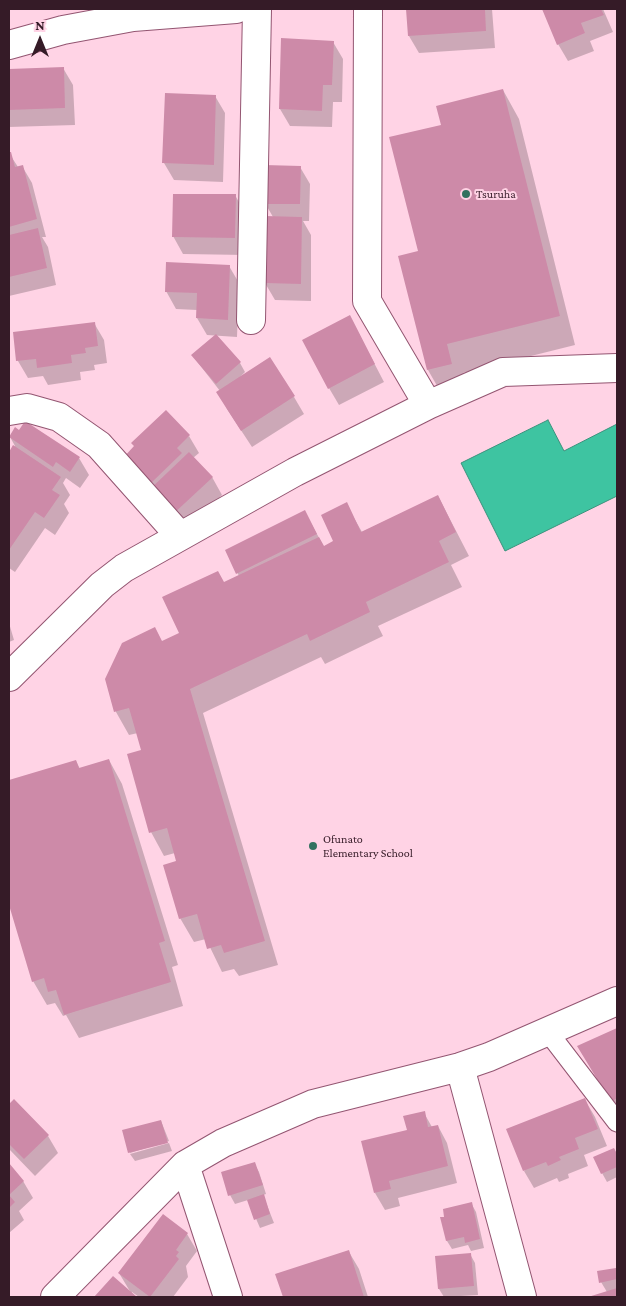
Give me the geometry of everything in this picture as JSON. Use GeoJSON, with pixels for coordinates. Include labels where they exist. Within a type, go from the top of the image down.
{"type":"FeatureCollection","features":[{"type":"Feature","properties":{"kind":"street"},"geometry":{"type":"LineString","coordinates":[[9,46],[63,30],[133,17],[236,9]]}},
{"type":"Feature","properties":{"kind":"street"},"geometry":{"type":"LineString","coordinates":[[251,320],[257,9]]}},
{"type":"Feature","properties":{"kind":"street"},"geometry":{"type":"LineString","coordinates":[[368,9],[367,301],[428,405]]}},
{"type":"Feature","properties":{"kind":"street"},"geometry":{"type":"LineString","coordinates":[[9,677],[102,585],[124,568],[295,472],[428,405],[503,372],[617,368]]}},
{"type":"Feature","properties":{"kind":"street"},"geometry":{"type":"LineString","coordinates":[[9,411],[27,408],[59,417],[99,445],[180,536]]}},
{"type":"Feature","properties":{"kind":"street"},"geometry":{"type":"LineString","coordinates":[[55,1297],[185,1165],[223,1142],[313,1104],[460,1067],[548,1032],[617,1001]]}},
{"type":"Feature","properties":{"kind":"street"},"geometry":{"type":"LineString","coordinates":[[460,1067],[522,1297]]}},
{"type":"Feature","properties":{"kind":"street"},"geometry":{"type":"LineString","coordinates":[[185,1165],[228,1297]]}},
{"type":"Feature","properties":{"kind":"lane"},"geometry":{"type":"LineString","coordinates":[[548,1032],[617,1122]]}},
{"type":"Feature","properties":{"kind":"shaded area"},"geometry":{"type":"Polygon","coordinates":[[[548,420],[564,451],[617,424],[617,496],[505,551],[461,463],[548,420]]]}},
{"type":"Feature","properties":{"kind":"building"},"geometry":{"type":"Polygon","coordinates":[[[406,9],[485,9],[486,31],[408,36],[406,9]]]}},
{"type":"Feature","properties":{"kind":"building"},"geometry":{"type":"Polygon","coordinates":[[[542,9],[601,9],[604,15],[581,23],[585,33],[557,45],[542,9]]]}},
{"type":"Feature","properties":{"kind":"building"},"geometry":{"type":"Polygon","coordinates":[[[281,38],[334,41],[332,85],[323,85],[322,111],[279,109],[281,38]]]}},
{"type":"Feature","properties":{"kind":"building"},"geometry":{"type":"Polygon","coordinates":[[[64,67],[65,108],[9,110],[9,69],[64,67]]]}},
{"type":"Feature","properties":{"kind":"building","name":"Tsuruha"},"geometry":{"type":"Polygon","coordinates":[[[503,89],[560,316],[447,344],[452,364],[427,370],[398,256],[418,251],[389,137],[441,125],[436,106],[503,89]]]}},
{"type":"Feature","properties":{"kind":"building"},"geometry":{"type":"Polygon","coordinates":[[[165,93],[216,95],[214,165],[162,163],[165,93]]]}},
{"type":"Feature","properties":{"kind":"building"},"geometry":{"type":"Polygon","coordinates":[[[9,152],[11,152],[15,167],[23,165],[37,219],[9,227],[9,152]]]}},
{"type":"Feature","properties":{"kind":"building"},"geometry":{"type":"Polygon","coordinates":[[[264,165],[301,166],[300,204],[264,204],[264,165]]]}},
{"type":"Feature","properties":{"kind":"building"},"geometry":{"type":"Polygon","coordinates":[[[173,194],[236,194],[235,238],[172,237],[173,194]]]}},
{"type":"Feature","properties":{"kind":"building"},"geometry":{"type":"Polygon","coordinates":[[[265,216],[302,217],[301,284],[264,283],[265,216]]]}},
{"type":"Feature","properties":{"kind":"building"},"geometry":{"type":"Polygon","coordinates":[[[38,228],[47,268],[9,277],[9,235],[38,228]]]}},
{"type":"Feature","properties":{"kind":"building"},"geometry":{"type":"Polygon","coordinates":[[[166,262],[230,265],[228,320],[196,318],[197,293],[165,292],[166,262]]]}},
{"type":"Feature","properties":{"kind":"building"},"geometry":{"type":"Polygon","coordinates":[[[350,315],[375,364],[328,389],[302,340],[350,315]]]}},
{"type":"Feature","properties":{"kind":"building"},"geometry":{"type":"Polygon","coordinates":[[[95,322],[98,346],[85,348],[86,353],[71,355],[72,363],[37,368],[36,359],[16,361],[13,332],[95,322]]]}},
{"type":"Feature","properties":{"kind":"building"},"geometry":{"type":"Polygon","coordinates":[[[216,334],[241,362],[216,384],[191,355],[216,334]]]}},
{"type":"Feature","properties":{"kind":"building"},"geometry":{"type":"Polygon","coordinates":[[[270,357],[295,396],[241,431],[216,392],[270,357]]]}},
{"type":"Feature","properties":{"kind":"building"},"geometry":{"type":"Polygon","coordinates":[[[166,410],[190,435],[177,448],[182,453],[149,485],[123,458],[134,446],[131,443],[166,410]]]}},
{"type":"Feature","properties":{"kind":"building"},"geometry":{"type":"Polygon","coordinates":[[[25,421],[80,457],[70,472],[56,462],[53,467],[9,437],[15,427],[19,430],[25,421]]]}},
{"type":"Feature","properties":{"kind":"building"},"geometry":{"type":"Polygon","coordinates":[[[13,445],[61,477],[52,490],[60,495],[44,518],[35,512],[9,550],[9,452],[13,445]]]}},
{"type":"Feature","properties":{"kind":"building"},"geometry":{"type":"Polygon","coordinates":[[[189,452],[213,477],[171,516],[147,492],[189,452]]]}},
{"type":"Feature","properties":{"kind":"building"},"geometry":{"type":"Polygon","coordinates":[[[438,495],[456,532],[439,541],[449,562],[366,602],[370,612],[310,641],[307,634],[190,689],[265,941],[224,953],[221,945],[207,949],[197,914],[179,919],[163,865],[176,861],[167,828],[149,833],[127,754],[141,750],[129,708],[114,712],[105,679],[122,643],[155,627],[162,641],[179,633],[162,597],[218,571],[224,582],[319,537],[324,546],[333,541],[321,515],[347,502],[361,532],[438,495]]]}},
{"type":"Feature","properties":{"kind":"building"},"geometry":{"type":"Polygon","coordinates":[[[305,510],[317,534],[236,574],[225,550],[305,510]]]}},
{"type":"Feature","properties":{"kind":"building"},"geometry":{"type":"Polygon","coordinates":[[[109,759],[165,941],[159,943],[171,982],[64,1015],[56,990],[48,992],[44,978],[32,982],[9,905],[9,780],[76,760],[79,768],[109,759]]]}},
{"type":"Feature","properties":{"kind":"building"},"geometry":{"type":"Polygon","coordinates":[[[617,1028],[617,1098],[611,1102],[577,1046],[617,1028]]]}},
{"type":"Feature","properties":{"kind":"building"},"geometry":{"type":"Polygon","coordinates":[[[585,1098],[598,1129],[575,1138],[579,1149],[559,1157],[561,1160],[548,1166],[546,1162],[523,1171],[506,1129],[585,1098]]]}},
{"type":"Feature","properties":{"kind":"building"},"geometry":{"type":"Polygon","coordinates":[[[14,1099],[49,1135],[24,1159],[9,1144],[9,1104],[14,1099]]]}},
{"type":"Feature","properties":{"kind":"building"},"geometry":{"type":"Polygon","coordinates":[[[425,1111],[428,1127],[438,1125],[448,1166],[389,1181],[391,1189],[374,1193],[361,1141],[407,1130],[403,1116],[425,1111]]]}},
{"type":"Feature","properties":{"kind":"building"},"geometry":{"type":"Polygon","coordinates":[[[161,1120],[168,1143],[128,1153],[122,1130],[161,1120]]]}},
{"type":"Feature","properties":{"kind":"building"},"geometry":{"type":"Polygon","coordinates":[[[614,1148],[617,1154],[617,1167],[601,1174],[593,1157],[614,1148]]]}},
{"type":"Feature","properties":{"kind":"building"},"geometry":{"type":"Polygon","coordinates":[[[255,1162],[263,1185],[228,1196],[221,1172],[255,1162]]]}},
{"type":"Feature","properties":{"kind":"building"},"geometry":{"type":"Polygon","coordinates":[[[9,1163],[24,1181],[9,1195],[9,1163]]]}},
{"type":"Feature","properties":{"kind":"building"},"geometry":{"type":"Polygon","coordinates":[[[264,1194],[270,1214],[254,1220],[247,1200],[264,1194]]]}},
{"type":"Feature","properties":{"kind":"building"},"geometry":{"type":"Polygon","coordinates":[[[9,1195],[15,1202],[9,1208],[9,1195]]]}},
{"type":"Feature","properties":{"kind":"building"},"geometry":{"type":"Polygon","coordinates":[[[472,1202],[480,1239],[465,1243],[464,1237],[446,1241],[440,1217],[444,1217],[443,1209],[472,1202]]]}},
{"type":"Feature","properties":{"kind":"building"},"geometry":{"type":"Polygon","coordinates":[[[163,1214],[188,1233],[176,1250],[179,1252],[176,1256],[179,1259],[150,1297],[118,1273],[163,1214]]]}},
{"type":"Feature","properties":{"kind":"building"},"geometry":{"type":"Polygon","coordinates":[[[349,1250],[364,1297],[283,1297],[275,1274],[349,1250]]]}},
{"type":"Feature","properties":{"kind":"building"},"geometry":{"type":"Polygon","coordinates":[[[471,1253],[474,1286],[438,1289],[435,1256],[471,1253]]]}},
{"type":"Feature","properties":{"kind":"building"},"geometry":{"type":"Polygon","coordinates":[[[616,1268],[617,1279],[599,1283],[597,1271],[616,1268]]]}},
{"type":"Feature","properties":{"kind":"building"},"geometry":{"type":"Polygon","coordinates":[[[113,1276],[137,1297],[94,1297],[113,1276]]]}},
{"type":"Feature","properties":{"kind":"building"},"geometry":{"type":"Polygon","coordinates":[[[617,1288],[617,1297],[588,1297],[617,1288]]]}},
{"type":"Feature","properties":{"kind":"place","name":"Tsuruha"},"geometry":{"type":"Point","coordinates":[466,194]}},
{"type":"Feature","properties":{"kind":"place","name":"Ofunato Elementary School"},"geometry":{"type":"Point","coordinates":[313,846]}}]}
